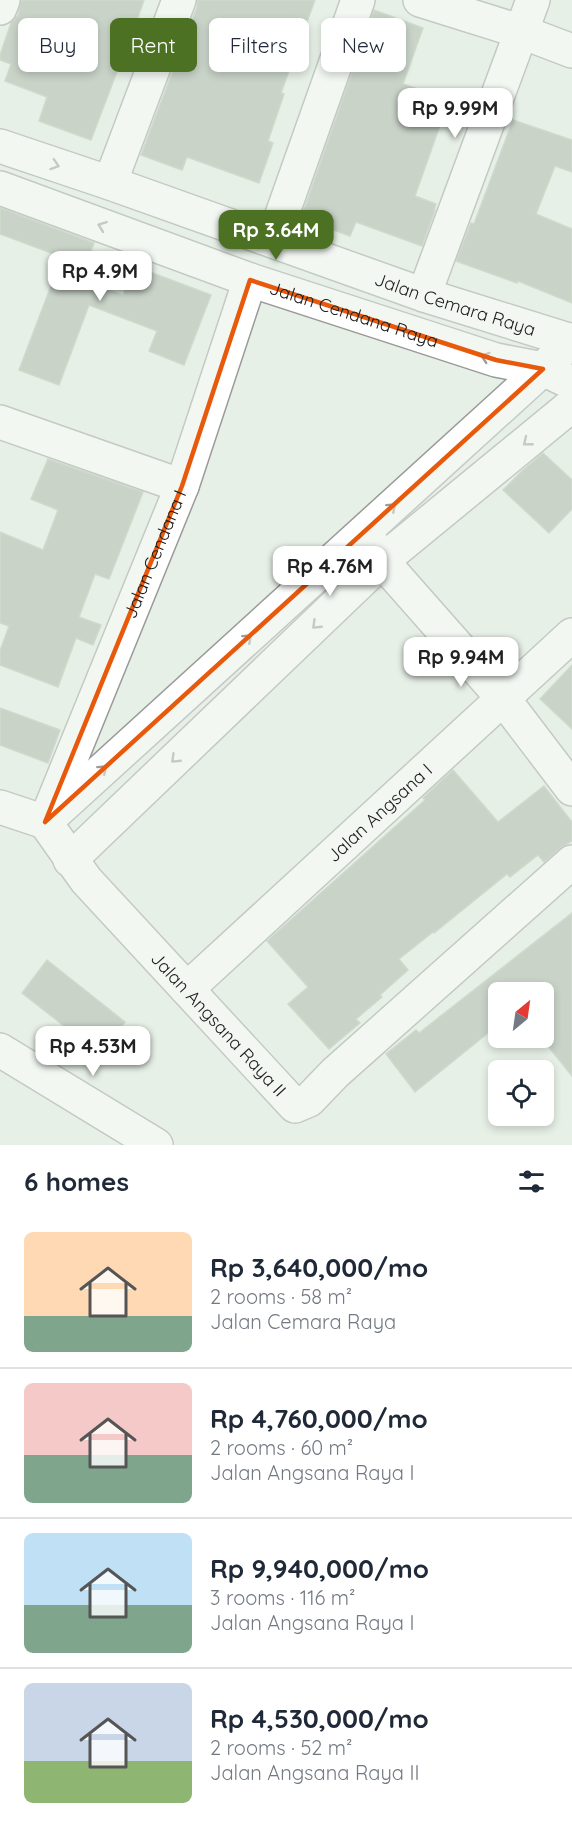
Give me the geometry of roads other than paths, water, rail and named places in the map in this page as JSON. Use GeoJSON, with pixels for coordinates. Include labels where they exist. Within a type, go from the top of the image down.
{"type":"FeatureCollection","features":[{"type":"Feature","properties":{"kind":"street"},"geometry":{"type":"LineString","coordinates":[[0,8],[3,0]]}},
{"type":"Feature","properties":{"kind":"street"},"geometry":{"type":"LineString","coordinates":[[110,183],[179,0]]}},
{"type":"Feature","properties":{"kind":"street"},"geometry":{"type":"LineString","coordinates":[[273,240],[358,0]]}},
{"type":"Feature","properties":{"kind":"street"},"geometry":{"type":"LineString","coordinates":[[420,0],[522,32],[572,51]]}},
{"type":"Feature","properties":{"kind":"street"},"geometry":{"type":"LineString","coordinates":[[424,295],[533,0]]}},
{"type":"Feature","properties":{"kind":"street","name":"Jalan Cemara Raya"},"geometry":{"type":"LineString","coordinates":[[0,146],[273,240],[424,295],[572,341]]}},
{"type":"Feature","properties":{"kind":"street","name":"Jalan Cendana Raya"},"geometry":{"type":"LineString","coordinates":[[0,188],[250,280],[496,360],[543,369],[572,383]]}},
{"type":"Feature","properties":{"kind":"street","name":"Jalan Cendana I"},"geometry":{"type":"LineString","coordinates":[[45,822],[182,486],[250,280]]}},
{"type":"Feature","properties":{"kind":"street"},"geometry":{"type":"LineString","coordinates":[[0,807],[45,822],[572,341]]}},
{"type":"Feature","properties":{"kind":"street"},"geometry":{"type":"LineString","coordinates":[[70,860],[382,561],[572,405]]}},
{"type":"Feature","properties":{"kind":"street"},"geometry":{"type":"LineString","coordinates":[[0,422],[182,486]]}},
{"type":"Feature","properties":{"kind":"street"},"geometry":{"type":"LineString","coordinates":[[365,532],[382,561],[502,697],[572,789]]}},
{"type":"Feature","properties":{"kind":"street","name":"Jalan Angsana I"},"geometry":{"type":"LineString","coordinates":[[187,989],[572,634]]}},
{"type":"Feature","properties":{"kind":"street","name":"Jalan Angsana Raya II"},"geometry":{"type":"LineString","coordinates":[[45,822],[70,860],[295,1106],[309,1100],[335,1073],[572,862]]}},
{"type":"Feature","properties":{"kind":"street"},"geometry":{"type":"LineString","coordinates":[[0,1050],[156,1145]]}}]}
